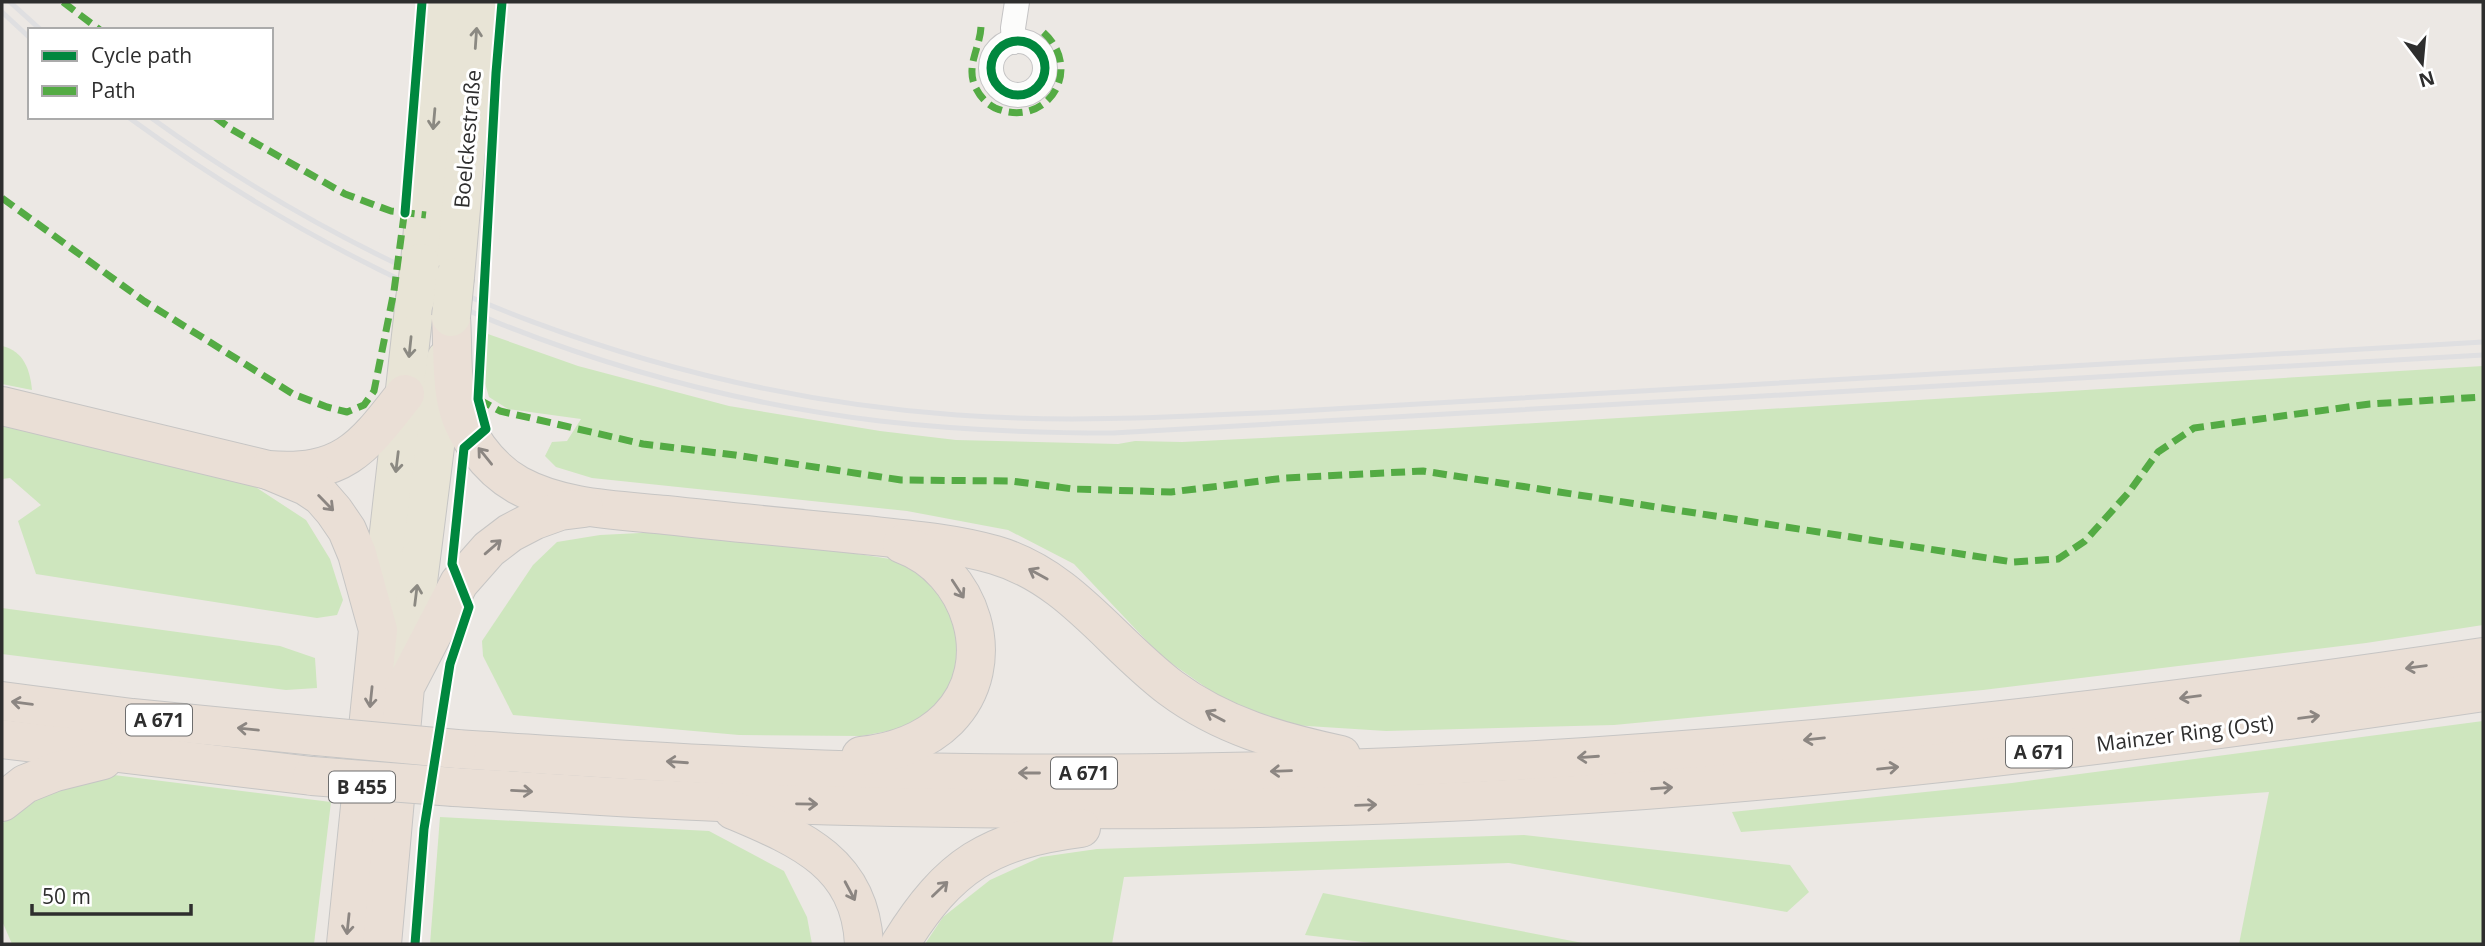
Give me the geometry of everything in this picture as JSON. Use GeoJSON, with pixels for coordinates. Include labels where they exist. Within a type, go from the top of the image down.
{"type":"FeatureCollection","features":[{"type":"Feature","properties":{"kind":"highway"},"geometry":{"type":"LineString","coordinates":[[452,317],[456,400],[465,425],[484,456],[497,470],[538,494],[588,507],[967,548],[1026,567],[1051,581],[1076,599],[1171,688],[1198,706],[1251,733],[1353,758],[1423,766]]}},
{"type":"Feature","properties":{"kind":"highway"},"geometry":{"type":"LineString","coordinates":[[268,470],[311,469],[351,456],[369,440],[405,394]]}},
{"type":"Feature","properties":{"kind":"highway"},"geometry":{"type":"LineString","coordinates":[[2,406],[268,470],[306,486],[321,496],[347,530],[357,554],[378,630]]}},
{"type":"Feature","properties":{"kind":"highway"},"geometry":{"type":"LineString","coordinates":[[405,687],[459,583],[489,549],[510,533],[535,520],[560,511],[588,507]]}},
{"type":"Feature","properties":{"kind":"highway"},"geometry":{"type":"LineString","coordinates":[[745,766],[867,755],[891,750],[913,743],[933,732],[950,717],[962,698],[971,680],[976,641],[972,617],[964,596],[951,577],[934,562],[915,549],[884,537]]}},
{"type":"Feature","properties":{"kind":"highway","name":"B 455"},"geometry":{"type":"LineString","coordinates":[[346,944],[378,630]]}},
{"type":"Feature","properties":{"kind":"highway","name":"Mainzer Ring (Ost)"},"geometry":{"type":"LineString","coordinates":[[1423,766],[1591,757],[1794,741],[2004,720],[2483,657]]}},
{"type":"Feature","properties":{"kind":"highway","name":"B 455"},"geometry":{"type":"LineString","coordinates":[[382,944],[405,687]]}},
{"type":"Feature","properties":{"kind":"highway","name":"Mainzer Ring (Ost)"},"geometry":{"type":"LineString","coordinates":[[1224,809],[1427,803],[1801,777],[2206,732],[2483,692]]}},
{"type":"Feature","properties":{"kind":"highway","name":"A 671"},"geometry":{"type":"LineString","coordinates":[[2,701],[132,718],[457,749],[745,766],[1011,774],[1223,772],[1423,766]]}},
{"type":"Feature","properties":{"kind":"highway","name":"A 671"},"geometry":{"type":"LineString","coordinates":[[2,739],[312,776],[715,802],[995,809],[1224,809]]}},
{"type":"Feature","properties":{"kind":"highway"},"geometry":{"type":"LineString","coordinates":[[2,802],[24,784],[55,772],[126,755]]}},
{"type":"Feature","properties":{"kind":"highway"},"geometry":{"type":"LineString","coordinates":[[715,802],[783,831],[807,845],[837,869],[858,905],[864,944]]}},
{"type":"Feature","properties":{"kind":"highway"},"geometry":{"type":"LineString","coordinates":[[900,944],[933,895],[970,864],[1003,845],[1043,833],[1224,809]]}},
{"type":"Feature","properties":{"kind":"main road","name":"Boelckestraße"},"geometry":{"type":"LineString","coordinates":[[405,394],[420,263],[443,2]]}},
{"type":"Feature","properties":{"kind":"main road","name":"Boelckestraße"},"geometry":{"type":"LineString","coordinates":[[452,317],[479,2]]}},
{"type":"Feature","properties":{"kind":"main road","name":"B 455"},"geometry":{"type":"LineString","coordinates":[[405,687],[452,317]]}},
{"type":"Feature","properties":{"kind":"main road","name":"B 455"},"geometry":{"type":"LineString","coordinates":[[378,630],[405,394]]}},
{"type":"Feature","properties":{"kind":"street"},"geometry":{"type":"LineString","coordinates":[[1014,42],[1017,2]]}},
{"type":"Feature","properties":{"kind":"green space"},"geometry":{"type":"Polygon","coordinates":[[[485,333],[578,366],[729,406],[880,431],[956,440],[1118,444],[1135,441],[1182,442],[1436,429],[2483,366],[2483,625],[2366,643],[1983,690],[1614,725],[1386,731],[1292,725],[1224,700],[1161,656],[1074,564],[1008,530],[907,511],[592,478],[556,467],[545,456],[552,442],[567,441],[581,419],[508,409],[489,397],[482,373],[485,333]]]}},
{"type":"Feature","properties":{"kind":"green space"},"geometry":{"type":"Polygon","coordinates":[[[2,346],[21,357],[30,375],[32,390],[2,384],[2,346]]]}},
{"type":"Feature","properties":{"kind":"green space"},"geometry":{"type":"Polygon","coordinates":[[[2,422],[248,482],[306,520],[330,559],[343,600],[337,615],[317,618],[36,574],[18,521],[41,505],[10,478],[2,479],[2,422]]]}},
{"type":"Feature","properties":{"kind":"green space"},"geometry":{"type":"Polygon","coordinates":[[[680,531],[766,540],[897,560],[936,579],[967,635],[942,707],[899,729],[861,736],[739,735],[513,715],[483,656],[482,641],[533,565],[557,542],[600,535],[680,531]]]}},
{"type":"Feature","properties":{"kind":"green space"},"geometry":{"type":"Polygon","coordinates":[[[2,608],[280,646],[315,658],[317,688],[286,690],[2,654],[2,608]]]}},
{"type":"Feature","properties":{"kind":"green space"},"geometry":{"type":"Polygon","coordinates":[[[2483,721],[2483,944],[2239,944],[2269,792],[1741,832],[1732,812],[2012,783],[2483,721]]]}},
{"type":"Feature","properties":{"kind":"green space"},"geometry":{"type":"Polygon","coordinates":[[[98,773],[331,802],[314,944],[12,944],[2,921],[2,825],[13,806],[98,773]]]}},
{"type":"Feature","properties":{"kind":"green space"},"geometry":{"type":"Polygon","coordinates":[[[440,817],[709,831],[784,871],[807,917],[812,944],[430,944],[440,817]]]}},
{"type":"Feature","properties":{"kind":"green space"},"geometry":{"type":"Polygon","coordinates":[[[1524,835],[1790,865],[1809,892],[1787,912],[1509,863],[1124,877],[1112,944],[925,944],[943,917],[990,880],[1041,857],[1097,849],[1524,835]]]}},
{"type":"Feature","properties":{"kind":"green space"},"geometry":{"type":"Polygon","coordinates":[[[1323,893],[1588,944],[1380,944],[1305,935],[1323,893]]]}},
{"type":"Feature","properties":{"kind":"railway"},"geometry":{"type":"LineString","coordinates":[[10,2],[39,28]]}},
{"type":"Feature","properties":{"kind":"railway"},"geometry":{"type":"LineString","coordinates":[[2,12],[28,36]]}},
{"type":"Feature","properties":{"kind":"railway"},"geometry":{"type":"LineString","coordinates":[[131,119],[213,175],[301,228],[391,276],[484,317],[580,353],[678,382],[778,405],[909,424],[996,430],[1113,433],[2483,355]]}},
{"type":"Feature","properties":{"kind":"railway"},"geometry":{"type":"LineString","coordinates":[[153,119],[240,178],[335,232],[432,280],[533,322],[636,356],[741,383],[848,403],[957,415],[1078,419],[1281,412],[2483,342]]}},
{"type":"Feature","properties":{"kind":"marked path"},"geometry":{"type":"LineString","coordinates":[[63,2],[97,28]]}},
{"type":"Feature","properties":{"kind":"marked path"},"geometry":{"type":"LineString","coordinates":[[981,27],[972,69],[974,84],[982,98],[991,106],[1014,113],[1030,111],[1044,103],[1054,92],[1060,78],[1061,63],[1055,47],[1043,32]]}},
{"type":"Feature","properties":{"kind":"marked path"},"geometry":{"type":"LineString","coordinates":[[218,119],[345,194],[391,211],[426,215]]}},
{"type":"Feature","properties":{"kind":"marked path"},"geometry":{"type":"LineString","coordinates":[[2,198],[144,301],[293,394],[347,412],[364,405],[374,391],[394,291],[405,208]]}},
{"type":"Feature","properties":{"kind":"marked path"},"geometry":{"type":"LineString","coordinates":[[478,399],[500,411],[643,444],[901,480],[1011,481],[1073,489],[1171,492],[1285,478],[1423,471],[2013,562],[2058,559],[2085,541],[2129,492],[2158,452],[2194,428],[2370,404],[2483,397]]}},
{"type":"Feature","properties":{"kind":"cycle path"},"geometry":{"type":"LineString","coordinates":[[405,213],[422,2]]}},
{"type":"Feature","properties":{"kind":"cycle path"},"geometry":{"type":"LineString","coordinates":[[415,944],[424,829],[450,664],[469,607],[452,564],[464,448],[486,429],[478,399],[502,2]]}},
{"type":"Feature","properties":{"kind":"cycle path"},"geometry":{"type":"LineString","coordinates":[[1018,41],[1037,49],[1045,68],[1037,87],[1018,95],[999,87],[991,68],[999,49],[1018,41]]}}]}
